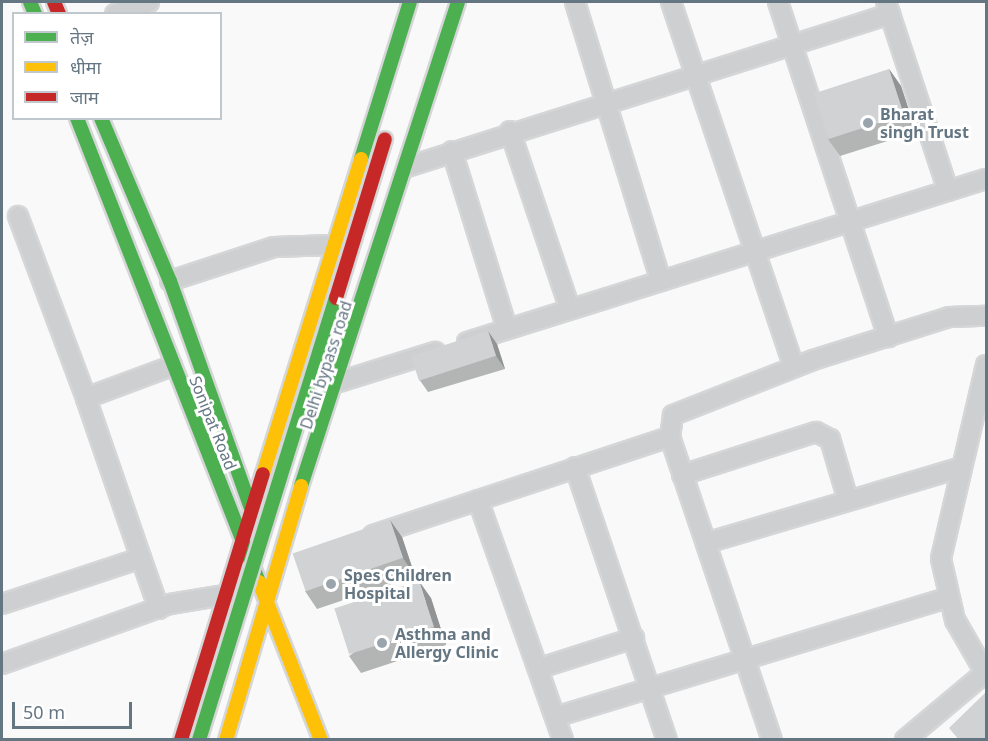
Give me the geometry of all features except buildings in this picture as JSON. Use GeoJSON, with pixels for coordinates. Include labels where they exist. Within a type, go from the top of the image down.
{"type":"FeatureCollection","features":[{"type":"Feature","properties":{"kind":"main road","name":"Delhi bypass road"},"geometry":{"type":"LineString","coordinates":[[181,740],[410,2]]}},
{"type":"Feature","properties":{"kind":"main road"},"geometry":{"type":"LineString","coordinates":[[213,740],[391,142],[427,2]]}},
{"type":"Feature","properties":{"kind":"main road"},"geometry":{"type":"LineString","coordinates":[[200,740],[391,142],[442,2]]}},
{"type":"Feature","properties":{"kind":"main road","name":"Delhi bypass road"},"geometry":{"type":"LineString","coordinates":[[226,740],[268,600],[275,567],[339,382],[459,2]]}},
{"type":"Feature","properties":{"kind":"main road","name":"Sonipat Road"},"geometry":{"type":"LineString","coordinates":[[78,120],[172,366],[268,600],[321,740]]}},
{"type":"Feature","properties":{"kind":"main road"},"geometry":{"type":"LineString","coordinates":[[83,135],[103,123]]}},
{"type":"Feature","properties":{"kind":"main road","name":"Sonipat Road"},"geometry":{"type":"LineString","coordinates":[[103,123],[170,280],[251,510],[286,599]]}},
{"type":"Feature","properties":{"kind":"main road"},"geometry":{"type":"LineString","coordinates":[[316,684],[338,740]]}},
{"type":"Feature","properties":{"kind":"street"},"geometry":{"type":"LineString","coordinates":[[121,12],[149,2]]}},
{"type":"Feature","properties":{"kind":"street"},"geometry":{"type":"LineString","coordinates":[[575,2],[661,281]]}},
{"type":"Feature","properties":{"kind":"street"},"geometry":{"type":"LineString","coordinates":[[671,2],[795,367]]}},
{"type":"Feature","properties":{"kind":"street"},"geometry":{"type":"LineString","coordinates":[[778,2],[848,222],[888,337]]}},
{"type":"Feature","properties":{"kind":"street"},"geometry":{"type":"LineString","coordinates":[[407,167],[510,131],[792,44],[888,8],[948,191]]}},
{"type":"Feature","properties":{"kind":"street"},"geometry":{"type":"LineString","coordinates":[[510,131],[570,309]]}},
{"type":"Feature","properties":{"kind":"street"},"geometry":{"type":"LineString","coordinates":[[452,152],[507,329]]}},
{"type":"Feature","properties":{"kind":"street"},"geometry":{"type":"LineString","coordinates":[[339,382],[987,179]]}},
{"type":"Feature","properties":{"kind":"street"},"geometry":{"type":"LineString","coordinates":[[18,216],[86,398],[159,609]]}},
{"type":"Feature","properties":{"kind":"street"},"geometry":{"type":"LineString","coordinates":[[170,280],[274,247],[333,245]]}},
{"type":"Feature","properties":{"kind":"street"},"geometry":{"type":"LineString","coordinates":[[772,740],[670,436],[673,415],[680,408],[888,337],[963,314],[987,316]]}},
{"type":"Feature","properties":{"kind":"street"},"geometry":{"type":"LineString","coordinates":[[905,740],[923,733],[986,673],[947,598],[941,559],[960,468],[987,365]]}},
{"type":"Feature","properties":{"kind":"street"},"geometry":{"type":"LineString","coordinates":[[86,398],[172,366]]}},
{"type":"Feature","properties":{"kind":"street"},"geometry":{"type":"LineString","coordinates":[[682,475],[825,434],[848,500]]}},
{"type":"Feature","properties":{"kind":"street"},"geometry":{"type":"LineString","coordinates":[[354,541],[670,436]]}},
{"type":"Feature","properties":{"kind":"street"},"geometry":{"type":"LineString","coordinates":[[575,467],[651,687],[666,740]]}},
{"type":"Feature","properties":{"kind":"street"},"geometry":{"type":"LineString","coordinates":[[706,543],[960,468]]}},
{"type":"Feature","properties":{"kind":"street"},"geometry":{"type":"LineString","coordinates":[[478,500],[540,668],[562,740]]}},
{"type":"Feature","properties":{"kind":"street"},"geometry":{"type":"LineString","coordinates":[[2,604],[141,558]]}},
{"type":"Feature","properties":{"kind":"street"},"geometry":{"type":"LineString","coordinates":[[275,567],[298,560]]}},
{"type":"Feature","properties":{"kind":"street"},"geometry":{"type":"LineString","coordinates":[[2,664],[159,609],[225,595]]}},
{"type":"Feature","properties":{"kind":"street"},"geometry":{"type":"LineString","coordinates":[[555,717],[743,657],[947,598]]}},
{"type":"Feature","properties":{"kind":"street"},"geometry":{"type":"LineString","coordinates":[[540,668],[634,638]]}},
{"type":"Feature","properties":{"kind":"traffic: fast"},"geometry":{"type":"LineString","coordinates":[[30,2],[34,12]]}},
{"type":"Feature","properties":{"kind":"traffic: fast"},"geometry":{"type":"LineString","coordinates":[[361,159],[410,2]]}},
{"type":"Feature","properties":{"kind":"traffic: fast"},"geometry":{"type":"LineString","coordinates":[[301,486],[458,2]]}},
{"type":"Feature","properties":{"kind":"traffic: fast"},"geometry":{"type":"LineString","coordinates":[[78,120],[259,582]]}},
{"type":"Feature","properties":{"kind":"traffic: fast"},"geometry":{"type":"LineString","coordinates":[[102,120],[170,281],[250,506]]}},
{"type":"Feature","properties":{"kind":"traffic: fast"},"geometry":{"type":"LineString","coordinates":[[199,740],[336,298]]}},
{"type":"Feature","properties":{"kind":"traffic: slow"},"geometry":{"type":"LineString","coordinates":[[263,474],[361,159]]}},
{"type":"Feature","properties":{"kind":"traffic: slow"},"geometry":{"type":"LineString","coordinates":[[226,740],[301,486]]}},
{"type":"Feature","properties":{"kind":"traffic: slow"},"geometry":{"type":"LineString","coordinates":[[259,582],[321,740]]}},
{"type":"Feature","properties":{"kind":"traffic: jam"},"geometry":{"type":"LineString","coordinates":[[54,2],[58,12]]}},
{"type":"Feature","properties":{"kind":"traffic: jam"},"geometry":{"type":"LineString","coordinates":[[336,298],[385,139]]}},
{"type":"Feature","properties":{"kind":"traffic: jam"},"geometry":{"type":"LineString","coordinates":[[181,740],[263,474]]}},
{"type":"Feature","properties":{"kind":"place","name":"Bharat singh Trust"},"geometry":{"type":"Point","coordinates":[868,123]}},
{"type":"Feature","properties":{"kind":"place","name":"Spes Children Hospital"},"geometry":{"type":"Point","coordinates":[331,584]}},
{"type":"Feature","properties":{"kind":"place","name":"Asthma and Allergy Clinic"},"geometry":{"type":"Point","coordinates":[382,643]}}]}
